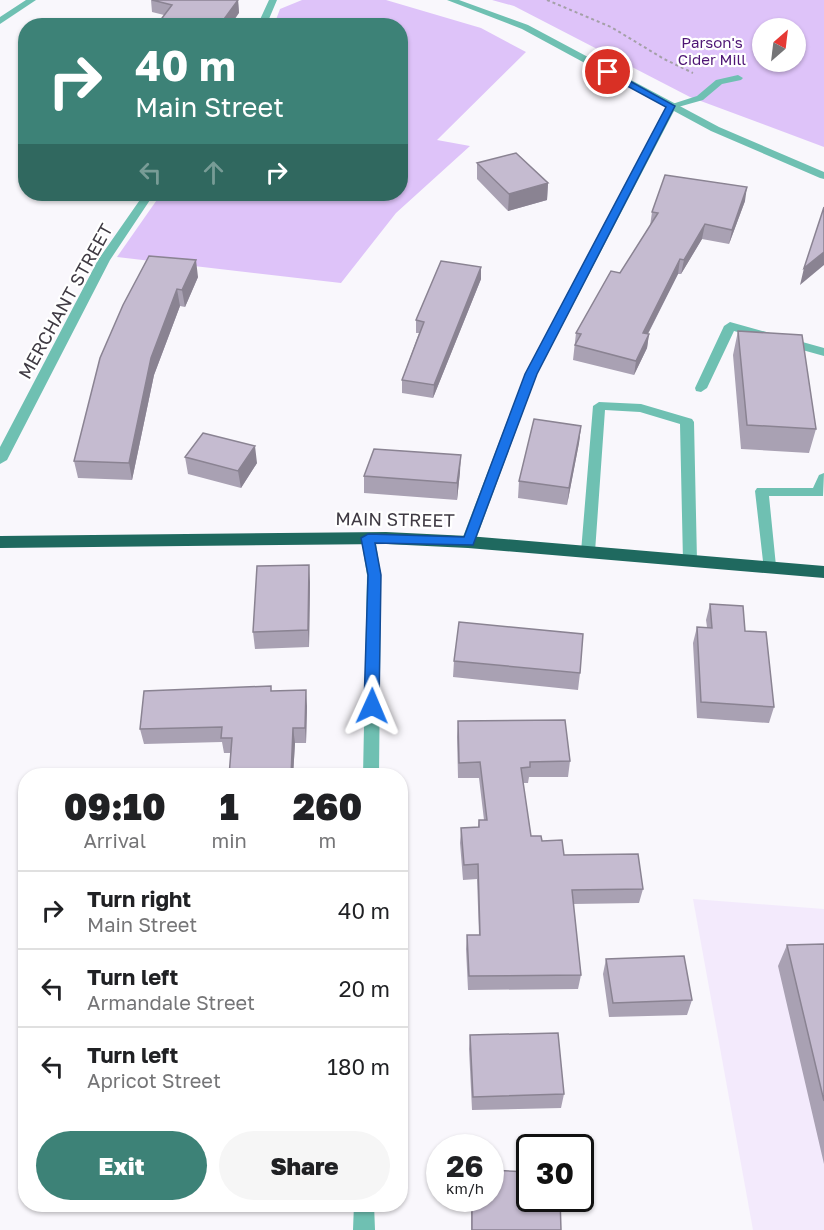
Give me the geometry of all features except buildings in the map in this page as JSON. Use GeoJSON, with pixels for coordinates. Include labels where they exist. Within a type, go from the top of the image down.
{"type":"FeatureCollection","features":[{"type":"Feature","properties":{"kind":"highway","name":"MAIN STREET"},"geometry":{"type":"LineString","coordinates":[[0,542],[368,538],[468,542],[824,572]]}},
{"type":"Feature","properties":{"kind":"street"},"geometry":{"type":"LineString","coordinates":[[0,21],[32,0]]}},
{"type":"Feature","properties":{"kind":"street"},"geometry":{"type":"LineString","coordinates":[[265,18],[273,0]]}},
{"type":"Feature","properties":{"kind":"street"},"geometry":{"type":"LineString","coordinates":[[451,0],[525,27],[671,106],[760,150],[824,176]]}},
{"type":"Feature","properties":{"kind":"street"},"geometry":{"type":"LineString","coordinates":[[468,542],[531,374],[671,106],[700,98],[719,82],[738,78]]}},
{"type":"Feature","properties":{"kind":"street","name":"MERCHANT STREET"},"geometry":{"type":"LineString","coordinates":[[0,460],[104,260],[144,201]]}},
{"type":"Feature","properties":{"kind":"street"},"geometry":{"type":"LineString","coordinates":[[701,388],[730,326],[824,352]]}},
{"type":"Feature","properties":{"kind":"street"},"geometry":{"type":"LineString","coordinates":[[588,552],[599,406],[641,408],[687,422],[690,561]]}},
{"type":"Feature","properties":{"kind":"street"},"geometry":{"type":"LineString","coordinates":[[769,566],[762,490],[818,493],[824,478]]}},
{"type":"Feature","properties":{"kind":"street"},"geometry":{"type":"LineString","coordinates":[[368,538],[374,575],[371,768]]}},
{"type":"Feature","properties":{"kind":"street"},"geometry":{"type":"LineString","coordinates":[[364,1212],[364,1230]]}},
{"type":"Feature","properties":{"kind":"path"},"geometry":{"type":"LineString","coordinates":[[547,0],[622,32],[673,66],[719,82]]}},
{"type":"Feature","properties":{"kind":"shaded area"},"geometry":{"type":"Polygon","coordinates":[[[693,899],[824,909],[824,1230],[753,1230],[693,899]]]}},
{"type":"Feature","properties":{"kind":"green space"},"geometry":{"type":"Polygon","coordinates":[[[302,0],[386,0],[481,28],[526,52],[437,140],[470,146],[396,213],[341,283],[117,257],[156,201],[408,201],[408,18],[277,18],[280,9],[302,0]]]}},
{"type":"Feature","properties":{"kind":"green space","name":"Parson's Cider Mill"},"geometry":{"type":"Polygon","coordinates":[[[492,0],[824,0],[824,147],[690,97],[514,6],[492,0]]]}},
{"type":"Feature","properties":{"kind":"route"},"geometry":{"type":"LineString","coordinates":[[372,706],[374,575],[368,538],[468,542],[531,374],[671,106],[608,72]]}}]}
